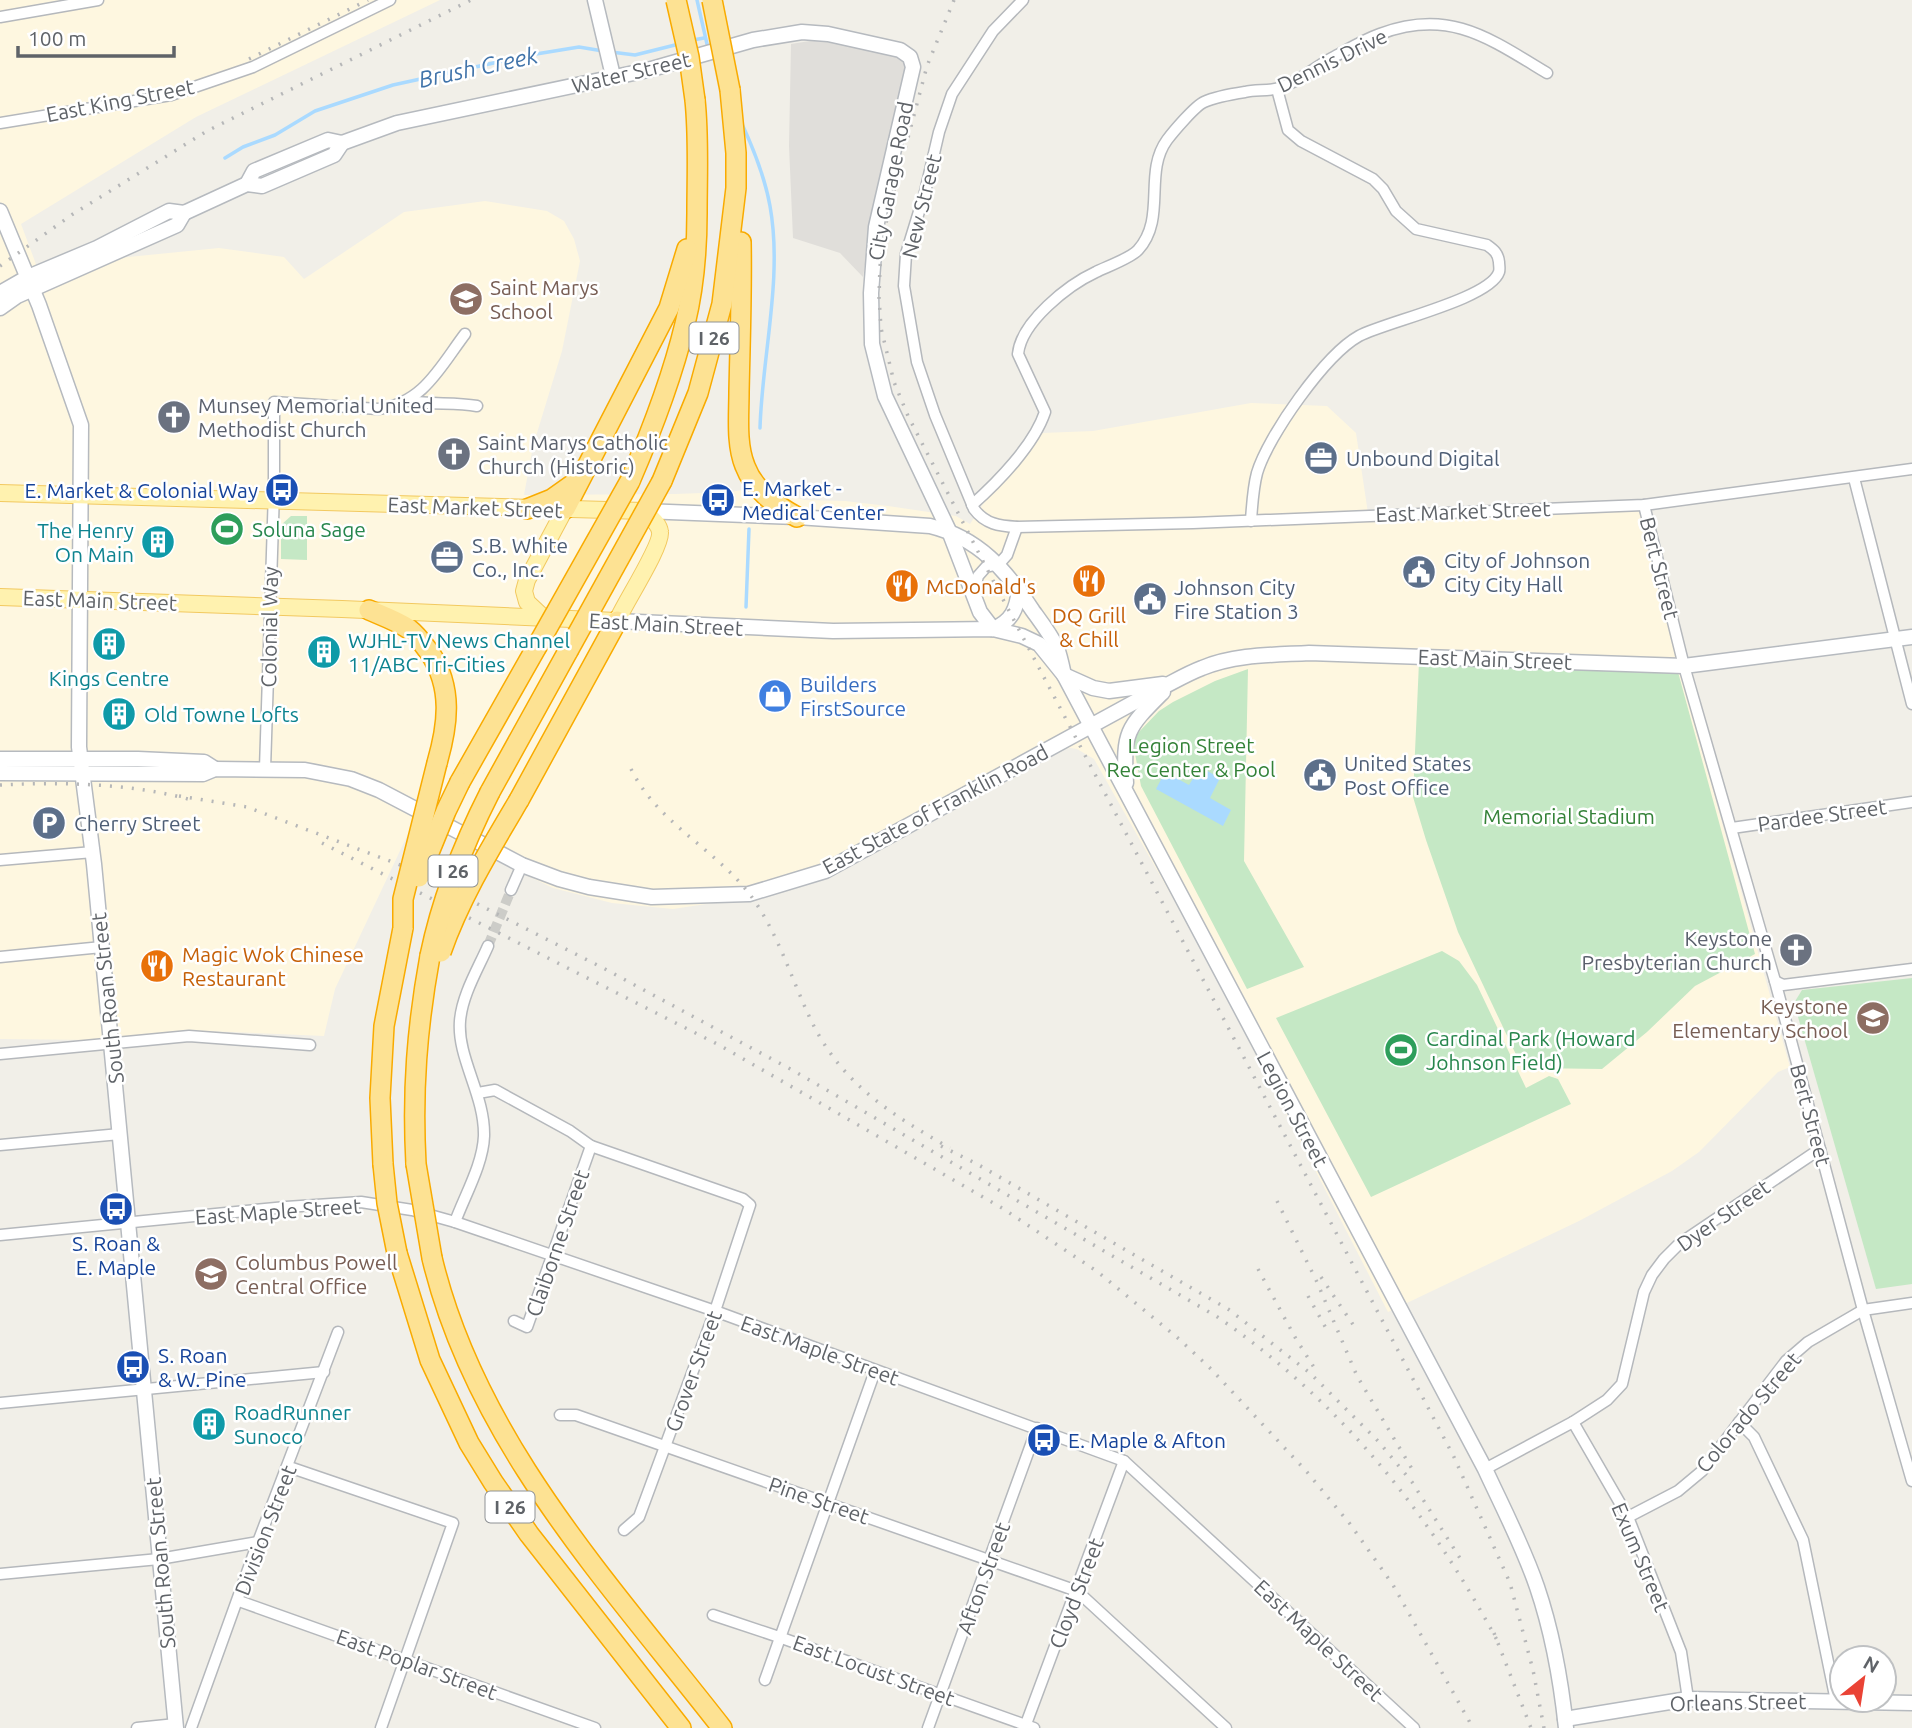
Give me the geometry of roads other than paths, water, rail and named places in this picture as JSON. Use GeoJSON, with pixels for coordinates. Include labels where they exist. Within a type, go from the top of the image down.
{"type":"FeatureCollection","features":[{"type":"Feature","properties":{"kind":"highway","name":"I 26"},"geometry":{"type":"LineString","coordinates":[[676,0],[689,57],[699,146],[698,244],[685,324],[662,403],[629,481],[460,782],[426,857],[401,937],[390,992],[380,1098],[387,1203],[397,1253],[430,1360],[470,1443],[493,1482],[529,1534],[681,1728]]}},
{"type":"Feature","properties":{"kind":"highway","name":"I 26"},"geometry":{"type":"LineString","coordinates":[[712,0],[730,90],[736,153],[736,188],[728,267],[713,340],[698,393],[662,481],[467,837],[450,879],[437,919],[435,954],[422,997],[413,1093],[416,1164],[432,1258],[447,1312],[467,1363],[510,1446],[559,1520],[722,1728]]}},
{"type":"Feature","properties":{"kind":"highway"},"geometry":{"type":"LineString","coordinates":[[736,188],[741,214],[741,453],[750,478],[760,491],[797,517]]}},
{"type":"Feature","properties":{"kind":"highway"},"geometry":{"type":"LineString","coordinates":[[565,509],[669,308],[697,211]]}},
{"type":"Feature","properties":{"kind":"highway"},"geometry":{"type":"LineString","coordinates":[[527,509],[563,493],[581,476]]}},
{"type":"Feature","properties":{"kind":"highway"},"geometry":{"type":"LineString","coordinates":[[369,610],[411,630],[428,650],[441,674],[446,691],[447,722],[403,899],[401,937]]}},
{"type":"Feature","properties":{"kind":"highway"},"geometry":{"type":"LineString","coordinates":[[435,954],[617,621]]}},
{"type":"Feature","properties":{"kind":"main road"},"geometry":{"type":"LineString","coordinates":[[595,0],[611,70]]}},
{"type":"Feature","properties":{"kind":"main road","name":"Water Street"},"geometry":{"type":"LineString","coordinates":[[30,284],[169,211],[184,213],[247,184],[254,171],[328,140],[342,143],[397,123],[611,70],[683,62],[752,40],[802,32],[828,34],[900,50],[910,57],[913,67]]}},
{"type":"Feature","properties":{"kind":"main road","name":"City Garage Road"},"geometry":{"type":"LineString","coordinates":[[913,67],[876,227],[871,293],[872,344],[886,396],[949,531],[973,596]]}},
{"type":"Feature","properties":{"kind":"main road","name":"South Roan Street"},"geometry":{"type":"LineString","coordinates":[[0,211],[80,420],[79,740],[93,852],[176,1726]]}},
{"type":"Feature","properties":{"kind":"main road"},"geometry":{"type":"LineString","coordinates":[[0,293],[30,284]]}},
{"type":"Feature","properties":{"kind":"main road"},"geometry":{"type":"LineString","coordinates":[[0,308],[30,284]]}},
{"type":"Feature","properties":{"kind":"main road","name":"East Market Street"},"geometry":{"type":"LineString","coordinates":[[0,493],[797,517],[930,526],[949,531]]}},
{"type":"Feature","properties":{"kind":"main road"},"geometry":{"type":"LineString","coordinates":[[544,618],[527,603],[525,585],[565,509]]}},
{"type":"Feature","properties":{"kind":"main road"},"geometry":{"type":"LineString","coordinates":[[617,621],[660,540],[657,524],[644,511]]}},
{"type":"Feature","properties":{"kind":"main road","name":"Legion Street"},"geometry":{"type":"LineString","coordinates":[[949,531],[973,543],[999,564],[1019,589],[1057,648],[1064,675],[1485,1469],[1524,1553],[1537,1588],[1548,1625],[1565,1724]]}},
{"type":"Feature","properties":{"kind":"main road"},"geometry":{"type":"LineString","coordinates":[[973,596],[980,612],[993,629],[1012,616],[1018,604],[1019,589]]}},
{"type":"Feature","properties":{"kind":"main road","name":"East Main Street"},"geometry":{"type":"LineString","coordinates":[[0,597],[833,631],[993,629],[1023,636],[1039,644],[1064,675]]}},
{"type":"Feature","properties":{"kind":"main road","name":"East Main Street"},"geometry":{"type":"LineString","coordinates":[[1091,725],[1202,668],[1252,656],[1309,653],[1684,666],[1912,637]]}},
{"type":"Feature","properties":{"kind":"main road"},"geometry":{"type":"LineString","coordinates":[[1064,675],[1101,690],[1171,683]]}},
{"type":"Feature","properties":{"kind":"main road"},"geometry":{"type":"LineString","coordinates":[[1126,791],[1124,755],[1128,732],[1171,683]]}},
{"type":"Feature","properties":{"kind":"main road","name":"East State of Franklin Road"},"geometry":{"type":"LineString","coordinates":[[82,766],[204,762],[215,769],[312,770],[357,781],[522,865],[573,883],[652,897],[760,892],[825,871],[1091,725]]}},
{"type":"Feature","properties":{"kind":"main road"},"geometry":{"type":"LineString","coordinates":[[0,758],[82,766]]}},
{"type":"Feature","properties":{"kind":"main road"},"geometry":{"type":"LineString","coordinates":[[0,773],[82,766]]}},
{"type":"Feature","properties":{"kind":"main road","name":"Orleans Street"},"geometry":{"type":"LineString","coordinates":[[1565,1724],[1688,1699],[1828,1701]]}},
{"type":"Feature","properties":{"kind":"street"},"geometry":{"type":"LineString","coordinates":[[0,18],[97,0]]}},
{"type":"Feature","properties":{"kind":"street","name":"East King Street"},"geometry":{"type":"LineString","coordinates":[[0,122],[171,95],[253,67],[390,0]]}},
{"type":"Feature","properties":{"kind":"street","name":"New Street"},"geometry":{"type":"LineString","coordinates":[[972,505],[935,415],[917,362],[904,286],[906,254],[952,94],[993,31],[1023,0]]}},
{"type":"Feature","properties":{"kind":"street","name":"Dennis Drive"},"geometry":{"type":"LineString","coordinates":[[972,505],[1029,443],[1041,425],[1045,412],[1018,354],[1019,344],[1029,328],[1054,300],[1085,277],[1137,252],[1152,226],[1154,166],[1166,141],[1202,103],[1247,91],[1278,89],[1378,34],[1408,25],[1435,23],[1457,26],[1503,46],[1547,73]]}},
{"type":"Feature","properties":{"kind":"street"},"geometry":{"type":"LineString","coordinates":[[1251,521],[1257,473],[1264,453],[1284,419],[1313,380],[1339,352],[1358,336],[1457,301],[1490,284],[1499,273],[1499,259],[1495,250],[1487,245],[1416,229],[1396,211],[1383,189],[1373,179],[1294,135],[1288,130],[1278,89]]}},
{"type":"Feature","properties":{"kind":"street"},"geometry":{"type":"LineString","coordinates":[[409,401],[422,391],[465,334]]}},
{"type":"Feature","properties":{"kind":"street"},"geometry":{"type":"LineString","coordinates":[[409,401],[477,406]]}},
{"type":"Feature","properties":{"kind":"street","name":"Colonial Way"},"geometry":{"type":"LineString","coordinates":[[265,769],[274,402],[378,409],[409,401]]}},
{"type":"Feature","properties":{"kind":"street","name":"East Market Street"},"geometry":{"type":"LineString","coordinates":[[1014,527],[1251,521],[1644,505],[1912,469]]}},
{"type":"Feature","properties":{"kind":"street"},"geometry":{"type":"LineString","coordinates":[[1853,478],[1912,704]]}},
{"type":"Feature","properties":{"kind":"street"},"geometry":{"type":"LineString","coordinates":[[972,505],[981,518],[993,524],[1014,527],[1007,555],[999,564],[986,567],[978,576],[973,596]]}},
{"type":"Feature","properties":{"kind":"street","name":"Bert Street"},"geometry":{"type":"LineString","coordinates":[[1644,505],[1684,666],[1775,981],[1912,1481]]}},
{"type":"Feature","properties":{"kind":"street","name":"Pardee Street"},"geometry":{"type":"LineString","coordinates":[[1732,828],[1912,802]]}},
{"type":"Feature","properties":{"kind":"street"},"geometry":{"type":"LineString","coordinates":[[0,860],[93,852]]}},
{"type":"Feature","properties":{"kind":"street"},"geometry":{"type":"LineString","coordinates":[[511,890],[522,865]]}},
{"type":"Feature","properties":{"kind":"street"},"geometry":{"type":"LineString","coordinates":[[455,1222],[477,1165],[484,1138],[482,1106],[464,1049],[460,1022],[466,997],[488,946]]}},
{"type":"Feature","properties":{"kind":"street"},"geometry":{"type":"LineString","coordinates":[[0,957],[102,947]]}},
{"type":"Feature","properties":{"kind":"street"},"geometry":{"type":"LineString","coordinates":[[1775,981],[1783,985],[1912,969]]}},
{"type":"Feature","properties":{"kind":"street"},"geometry":{"type":"LineString","coordinates":[[0,1055],[189,1036],[310,1045]]}},
{"type":"Feature","properties":{"kind":"street"},"geometry":{"type":"LineString","coordinates":[[478,1093],[495,1090],[570,1131],[591,1146]]}},
{"type":"Feature","properties":{"kind":"street"},"geometry":{"type":"LineString","coordinates":[[0,1145],[120,1134]]}},
{"type":"Feature","properties":{"kind":"street","name":"Grover Street"},"geometry":{"type":"LineString","coordinates":[[591,1146],[743,1199],[750,1205],[715,1311],[639,1517],[624,1530]]}},
{"type":"Feature","properties":{"kind":"street","name":"Claiborne Street"},"geometry":{"type":"LineString","coordinates":[[514,1321],[527,1326],[591,1146]]}},
{"type":"Feature","properties":{"kind":"street","name":"Dyer Street"},"geometry":{"type":"LineString","coordinates":[[1485,1469],[1607,1401],[1622,1384],[1629,1364],[1644,1292],[1664,1259],[1679,1244],[1820,1149]]}},
{"type":"Feature","properties":{"kind":"street","name":"East Maple Street"},"geometry":{"type":"LineString","coordinates":[[0,1235],[361,1202],[412,1210],[455,1222],[715,1311],[1124,1461],[1414,1728]]}},
{"type":"Feature","properties":{"kind":"street","name":"Colorado Street"},"geometry":{"type":"LineString","coordinates":[[1628,1517],[1678,1490],[1702,1471],[1786,1361],[1808,1342],[1863,1310],[1912,1303]]}},
{"type":"Feature","properties":{"kind":"street","name":"Division Street"},"geometry":{"type":"LineString","coordinates":[[191,1728],[338,1332]]}},
{"type":"Feature","properties":{"kind":"street"},"geometry":{"type":"LineString","coordinates":[[765,1680],[875,1371]]}},
{"type":"Feature","properties":{"kind":"street"},"geometry":{"type":"LineString","coordinates":[[0,1403],[324,1373]]}},
{"type":"Feature","properties":{"kind":"street","name":"Pine Street"},"geometry":{"type":"LineString","coordinates":[[560,1415],[576,1415],[1077,1591]]}},
{"type":"Feature","properties":{"kind":"street","name":"Exum Street"},"geometry":{"type":"LineString","coordinates":[[1573,1422],[1628,1517],[1681,1652],[1688,1699]]}},
{"type":"Feature","properties":{"kind":"street"},"geometry":{"type":"LineString","coordinates":[[1739,1422],[1754,1437],[1803,1540],[1828,1662]]}},
{"type":"Feature","properties":{"kind":"street","name":"Afton Street"},"geometry":{"type":"LineString","coordinates":[[929,1728],[1037,1428]]}},
{"type":"Feature","properties":{"kind":"street","name":"Cloyd Street"},"geometry":{"type":"LineString","coordinates":[[1030,1726],[1124,1461]]}},
{"type":"Feature","properties":{"kind":"street"},"geometry":{"type":"LineString","coordinates":[[289,1467],[453,1523],[381,1728]]}},
{"type":"Feature","properties":{"kind":"street"},"geometry":{"type":"LineString","coordinates":[[0,1574],[159,1559],[258,1542]]}},
{"type":"Feature","properties":{"kind":"street"},"geometry":{"type":"LineString","coordinates":[[1077,1591],[1220,1726]]}},
{"type":"Feature","properties":{"kind":"street","name":"East Poplar Street"},"geometry":{"type":"LineString","coordinates":[[239,1601],[405,1659],[567,1723],[595,1728]]}},
{"type":"Feature","properties":{"kind":"street","name":"East Locust Street"},"geometry":{"type":"LineString","coordinates":[[713,1615],[1030,1726]]}},
{"type":"Feature","properties":{"kind":"street"},"geometry":{"type":"LineString","coordinates":[[137,1728],[176,1726]]}},
{"type":"Feature","properties":{"kind":"water"},"geometry":{"type":"Polygon","coordinates":[[[1200,767],[1220,778],[1210,798],[1231,810],[1223,826],[1156,789],[1165,772],[1189,785],[1200,767]]]}},
{"type":"Feature","properties":{"kind":"waterway","name":"Brush Creek"},"geometry":{"type":"LineString","coordinates":[[697,0],[707,44]]}},
{"type":"Feature","properties":{"kind":"waterway","name":"Brush Creek"},"geometry":{"type":"LineString","coordinates":[[693,40],[704,38]]}},
{"type":"Feature","properties":{"kind":"waterway","name":"Brush Creek"},"geometry":{"type":"LineString","coordinates":[[611,52],[635,55],[679,44]]}},
{"type":"Feature","properties":{"kind":"waterway","name":"Brush Creek"},"geometry":{"type":"LineString","coordinates":[[225,158],[243,147],[275,135],[315,111],[393,85],[579,47],[603,51]]}},
{"type":"Feature","properties":{"kind":"waterway"},"geometry":{"type":"LineString","coordinates":[[742,124],[765,185],[773,233],[773,289],[760,428]]}},
{"type":"Feature","properties":{"kind":"waterway"},"geometry":{"type":"LineString","coordinates":[[746,607],[749,529]]}},
{"type":"Feature","properties":{"kind":"tunnel"},"geometry":{"type":"LineString","coordinates":[[488,946],[511,890]]}},
{"type":"Feature","properties":{"kind":"railway"},"geometry":{"type":"LineString","coordinates":[[249,59],[368,0]]}},
{"type":"Feature","properties":{"kind":"railway"},"geometry":{"type":"LineString","coordinates":[[0,266],[73,214],[207,131],[471,0]]}},
{"type":"Feature","properties":{"kind":"railway"},"geometry":{"type":"LineString","coordinates":[[954,0],[927,66],[887,217],[879,297],[881,328],[894,382],[908,416],[986,567],[1454,1457],[1510,1583],[1533,1670],[1544,1728]]}},
{"type":"Feature","properties":{"kind":"railway"},"geometry":{"type":"LineString","coordinates":[[631,769],[655,804],[734,876],[758,906],[775,936],[809,1016],[835,1060],[851,1078],[887,1109],[950,1148]]}},
{"type":"Feature","properties":{"kind":"railway"},"geometry":{"type":"LineString","coordinates":[[0,785],[94,785],[142,790],[188,799]]}},
{"type":"Feature","properties":{"kind":"railway"},"geometry":{"type":"LineString","coordinates":[[179,796],[247,807],[403,866],[605,969],[794,1071],[1216,1316],[1303,1384],[1377,1462],[1442,1548],[1498,1642]]}},
{"type":"Feature","properties":{"kind":"railway"},"geometry":{"type":"LineString","coordinates":[[322,843],[721,1046],[1002,1208],[1098,1272],[1211,1369],[1307,1472],[1350,1524],[1393,1585],[1473,1728]]}},
{"type":"Feature","properties":{"kind":"railway"},"geometry":{"type":"LineString","coordinates":[[941,1146],[977,1164],[1228,1309],[1310,1373],[1378,1441],[1412,1482],[1463,1563]]}},
{"type":"Feature","properties":{"kind":"railway"},"geometry":{"type":"LineString","coordinates":[[1277,1201],[1317,1282],[1357,1376],[1412,1469]]}},
{"type":"Feature","properties":{"kind":"railway"},"geometry":{"type":"LineString","coordinates":[[1258,1269],[1317,1372]]}},
{"type":"Feature","properties":{"kind":"railway"},"geometry":{"type":"LineString","coordinates":[[1321,1277],[1356,1329]]}},
{"type":"Feature","properties":{"kind":"railway"},"geometry":{"type":"LineString","coordinates":[[1308,1296],[1327,1330]]}},
{"type":"Feature","properties":{"kind":"railway"},"geometry":{"type":"LineString","coordinates":[[1494,1633],[1531,1728]]}},
{"type":"Feature","properties":{"kind":"place","name":"Saint Marys School"},"geometry":{"type":"Point","coordinates":[466,299]}},
{"type":"Feature","properties":{"kind":"place","name":"Munsey Memorial United Methodist Church"},"geometry":{"type":"Point","coordinates":[174,417]}},
{"type":"Feature","properties":{"kind":"place","name":"Saint Marys Catholic Church (Historic)"},"geometry":{"type":"Point","coordinates":[454,454]}},
{"type":"Feature","properties":{"kind":"place","name":"Unbound Digital"},"geometry":{"type":"Point","coordinates":[1321,458]}},
{"type":"Feature","properties":{"kind":"place","name":"E. Market & Colonial Way"},"geometry":{"type":"Point","coordinates":[282,490]}},
{"type":"Feature","properties":{"kind":"place","name":"E. Market - Medical Center"},"geometry":{"type":"Point","coordinates":[718,500]}},
{"type":"Feature","properties":{"kind":"place","name":"Soluna Sage"},"geometry":{"type":"Point","coordinates":[227,529]}},
{"type":"Feature","properties":{"kind":"place","name":"The Henry On Main"},"geometry":{"type":"Point","coordinates":[158,542]}},
{"type":"Feature","properties":{"kind":"place","name":"S.B. White Co., Inc."},"geometry":{"type":"Point","coordinates":[447,557]}},
{"type":"Feature","properties":{"kind":"place","name":"City of Johnson City City Hall"},"geometry":{"type":"Point","coordinates":[1419,572]}},
{"type":"Feature","properties":{"kind":"place","name":"DQ Grill & Chill"},"geometry":{"type":"Point","coordinates":[1089,581]}},
{"type":"Feature","properties":{"kind":"place","name":"McDonald's"},"geometry":{"type":"Point","coordinates":[902,586]}},
{"type":"Feature","properties":{"kind":"place","name":"Johnson City Fire Station 3"},"geometry":{"type":"Point","coordinates":[1150,599]}},
{"type":"Feature","properties":{"kind":"place","name":"Kings Centre"},"geometry":{"type":"Point","coordinates":[109,644]}},
{"type":"Feature","properties":{"kind":"place","name":"WJHL-TV News Channel 11/ABC Tri-Cities"},"geometry":{"type":"Point","coordinates":[324,652]}},
{"type":"Feature","properties":{"kind":"place","name":"Builders FirstSource"},"geometry":{"type":"Point","coordinates":[775,696]}},
{"type":"Feature","properties":{"kind":"place","name":"Old Towne Lofts"},"geometry":{"type":"Point","coordinates":[119,714]}},
{"type":"Feature","properties":{"kind":"place","name":"United States Post Office"},"geometry":{"type":"Point","coordinates":[1320,775]}},
{"type":"Feature","properties":{"kind":"place","name":"Cherry Street"},"geometry":{"type":"Point","coordinates":[49,823]}},
{"type":"Feature","properties":{"kind":"place","name":"Keystone Presbyterian Church"},"geometry":{"type":"Point","coordinates":[1796,950]}},
{"type":"Feature","properties":{"kind":"place","name":"Magic Wok Chinese Restaurant"},"geometry":{"type":"Point","coordinates":[157,966]}},
{"type":"Feature","properties":{"kind":"place","name":"Keystone Elementary School"},"geometry":{"type":"Point","coordinates":[1873,1018]}},
{"type":"Feature","properties":{"kind":"place","name":"Cardinal Park (Howard Johnson Field)"},"geometry":{"type":"Point","coordinates":[1401,1050]}},
{"type":"Feature","properties":{"kind":"place","name":"S. Roan & E. Maple"},"geometry":{"type":"Point","coordinates":[116,1209]}},
{"type":"Feature","properties":{"kind":"place","name":"Columbus Powell Central Office"},"geometry":{"type":"Point","coordinates":[211,1274]}},
{"type":"Feature","properties":{"kind":"place","name":"S. Roan & W. Pine"},"geometry":{"type":"Point","coordinates":[133,1367]}},
{"type":"Feature","properties":{"kind":"place","name":"RoadRunner Sunoco"},"geometry":{"type":"Point","coordinates":[209,1424]}},
{"type":"Feature","properties":{"kind":"place","name":"E. Maple & Afton"},"geometry":{"type":"Point","coordinates":[1044,1440]}},
{"type":"Feature","properties":{"kind":"park label","name":"Legion Street Rec Center & Pool"},"geometry":{"type":"Point","coordinates":[1191,757]}},
{"type":"Feature","properties":{"kind":"park label","name":"Memorial Stadium"},"geometry":{"type":"Point","coordinates":[1569,816]}}]}
